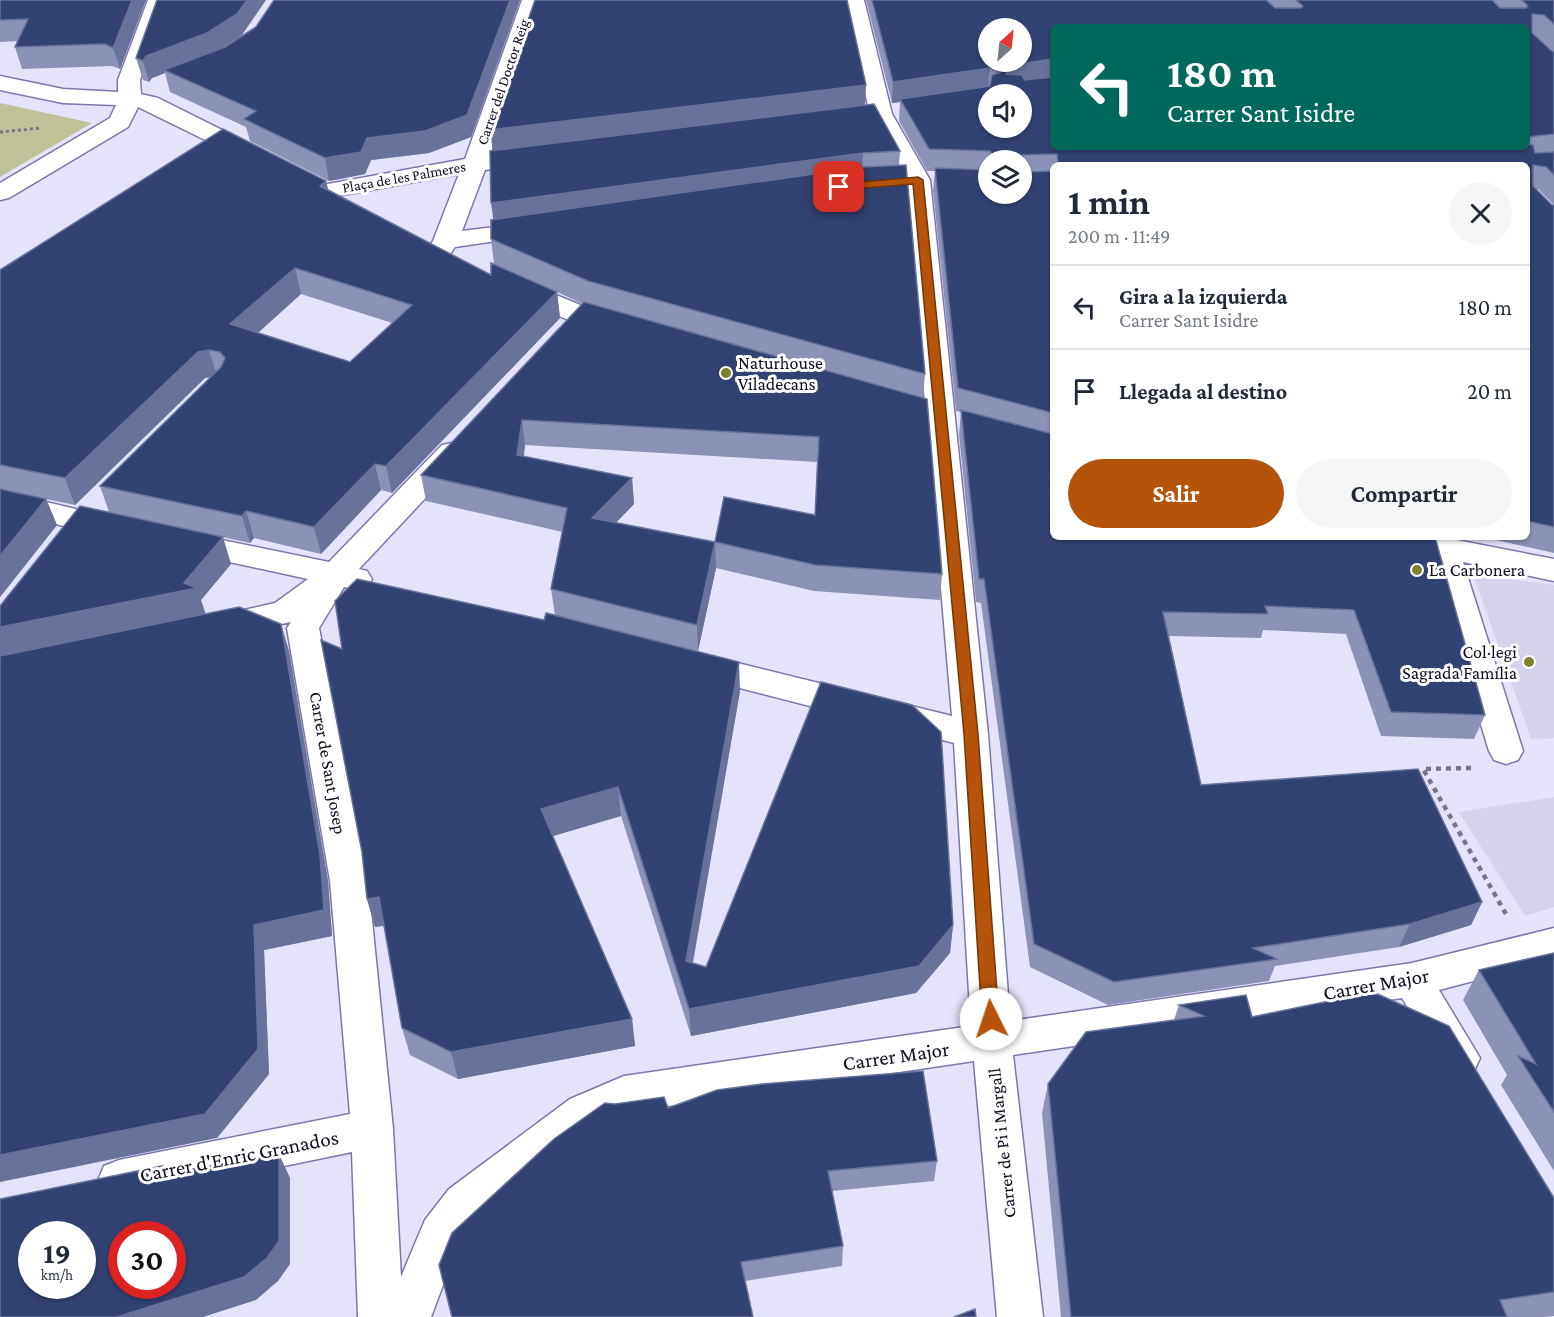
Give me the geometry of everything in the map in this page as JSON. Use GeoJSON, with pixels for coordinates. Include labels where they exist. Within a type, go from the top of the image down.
{"type":"FeatureCollection","features":[{"type":"Feature","properties":{"kind":"street"},"geometry":{"type":"LineString","coordinates":[[0,193],[120,122],[130,99],[129,80],[158,0]]}},
{"type":"Feature","properties":{"kind":"street","name":"Carrer del Doctor Reig"},"geometry":{"type":"LineString","coordinates":[[475,164],[532,0]]}},
{"type":"Feature","properties":{"kind":"street"},"geometry":{"type":"LineString","coordinates":[[854,0],[892,113],[858,117]]}},
{"type":"Feature","properties":{"kind":"street"},"geometry":{"type":"LineString","coordinates":[[0,83],[63,96],[130,99],[150,103],[277,166]]}},
{"type":"Feature","properties":{"kind":"street","name":"Carrer de Pi i Margall"},"geometry":{"type":"LineString","coordinates":[[892,113],[918,181],[971,734],[992,1043],[1020,1317]]}},
{"type":"Feature","properties":{"kind":"street"},"geometry":{"type":"LineString","coordinates":[[475,164],[556,154]]}},
{"type":"Feature","properties":{"kind":"street","name":"Plaça de les Palmeres"},"geometry":{"type":"LineString","coordinates":[[357,207],[316,186],[475,164],[441,249],[553,226]]}},
{"type":"Feature","properties":{"kind":"street"},"geometry":{"type":"LineString","coordinates":[[494,277],[581,315],[638,331]]}},
{"type":"Feature","properties":{"kind":"street"},"geometry":{"type":"LineString","coordinates":[[557,341],[581,315]]}},
{"type":"Feature","properties":{"kind":"street","name":"Carrer de Sant Josep"},"geometry":{"type":"LineString","coordinates":[[381,1317],[372,1129],[349,881],[303,628],[336,574],[475,428]]}},
{"type":"Feature","properties":{"kind":"street"},"geometry":{"type":"LineString","coordinates":[[59,548],[81,520],[106,495]]}},
{"type":"Feature","properties":{"kind":"street"},"geometry":{"type":"LineString","coordinates":[[0,501],[382,586]]}},
{"type":"Feature","properties":{"kind":"street"},"geometry":{"type":"LineString","coordinates":[[1412,540],[1554,570]]}},
{"type":"Feature","properties":{"kind":"street"},"geometry":{"type":"LineString","coordinates":[[1443,548],[1506,751]]}},
{"type":"Feature","properties":{"kind":"street"},"geometry":{"type":"LineString","coordinates":[[194,631],[285,612],[336,574]]}},
{"type":"Feature","properties":{"kind":"street"},"geometry":{"type":"LineString","coordinates":[[671,658],[971,734]]}},
{"type":"Feature","properties":{"kind":"street","name":"Carrer Major"},"geometry":{"type":"LineString","coordinates":[[408,1317],[440,1235],[464,1203],[585,1112],[624,1094],[992,1043],[1412,980],[1541,947]]}},
{"type":"Feature","properties":{"kind":"street"},"geometry":{"type":"LineString","coordinates":[[1412,980],[1480,1092]]}},
{"type":"Feature","properties":{"kind":"street","name":"Carrer d'Enric Granados"},"geometry":{"type":"LineString","coordinates":[[81,1188],[372,1129]]}},
{"type":"Feature","properties":{"kind":"path"},"geometry":{"type":"LineString","coordinates":[[1506,751],[1512,768],[1423,769],[1541,947]]}},
{"type":"Feature","properties":{"kind":"shaded area","name":"Col·legi Sagrada Família"},"geometry":{"type":"Polygon","coordinates":[[[1473,574],[1554,585],[1554,738],[1531,739],[1473,574]]]}},
{"type":"Feature","properties":{"kind":"shaded area"},"geometry":{"type":"Polygon","coordinates":[[[1554,797],[1554,907],[1525,916],[1459,812],[1554,797]]]}},
{"type":"Feature","properties":{"kind":"green space"},"geometry":{"type":"Polygon","coordinates":[[[0,103],[92,123],[0,177],[0,103]]]}},
{"type":"Feature","properties":{"kind":"building"},"geometry":{"type":"Polygon","coordinates":[[[0,0],[132,0],[113,48],[105,44],[15,47],[28,19],[0,20],[0,0]]]}},
{"type":"Feature","properties":{"kind":"building"},"geometry":{"type":"Polygon","coordinates":[[[157,0],[247,0],[237,14],[207,33],[146,56],[143,61],[136,58],[157,0]]]}},
{"type":"Feature","properties":{"kind":"building"},"geometry":{"type":"Polygon","coordinates":[[[274,0],[510,0],[467,115],[425,131],[367,138],[361,152],[325,158],[244,119],[256,111],[164,70],[225,47],[256,27],[274,0]]]}},
{"type":"Feature","properties":{"kind":"building"},"geometry":{"type":"Polygon","coordinates":[[[535,0],[847,0],[866,85],[490,130],[535,0]]]}},
{"type":"Feature","properties":{"kind":"building"},"geometry":{"type":"Polygon","coordinates":[[[872,0],[1266,0],[1275,8],[1301,8],[1303,6],[1296,0],[1492,0],[1500,8],[1526,8],[1528,6],[1522,0],[1554,0],[1554,24],[1544,15],[1532,14],[1532,33],[1554,52],[1554,134],[1530,137],[1530,24],[1050,24],[1050,59],[1032,62],[1032,18],[978,18],[978,70],[893,82],[872,0]]]}},
{"type":"Feature","properties":{"kind":"building"},"geometry":{"type":"Polygon","coordinates":[[[998,72],[1022,75],[1025,80],[1050,77],[1050,150],[1530,150],[1530,144],[1533,145],[1535,153],[1554,152],[1554,175],[1546,167],[1533,165],[1533,186],[1554,205],[1554,527],[1530,522],[1530,162],[1058,162],[1057,154],[1032,155],[1032,150],[929,149],[900,99],[978,88],[978,138],[1032,138],[1032,84],[990,84],[992,75],[1000,73],[998,72]]]}},
{"type":"Feature","properties":{"kind":"building"},"geometry":{"type":"Polygon","coordinates":[[[874,104],[900,151],[863,153],[491,203],[490,151],[874,104]]]}},
{"type":"Feature","properties":{"kind":"building"},"geometry":{"type":"Polygon","coordinates":[[[223,129],[326,181],[320,186],[491,275],[491,263],[557,292],[386,466],[375,464],[314,527],[246,511],[242,516],[100,486],[221,367],[225,358],[220,352],[209,350],[198,352],[65,478],[0,465],[0,270],[223,129]],[[295,268],[230,324],[350,362],[412,305],[295,268]]]}},
{"type":"Feature","properties":{"kind":"building"},"geometry":{"type":"Polygon","coordinates":[[[906,165],[925,374],[588,281],[491,239],[491,220],[863,167],[906,165]]]}},
{"type":"Feature","properties":{"kind":"building"},"geometry":{"type":"Polygon","coordinates":[[[935,168],[978,170],[978,204],[1032,204],[1032,172],[1050,171],[1050,412],[958,388],[935,168]]]}},
{"type":"Feature","properties":{"kind":"building"},"geometry":{"type":"Polygon","coordinates":[[[584,302],[927,399],[942,574],[815,565],[715,542],[697,625],[551,589],[567,508],[421,475],[584,302]],[[522,420],[517,455],[632,478],[592,518],[715,542],[724,497],[815,515],[819,437],[522,420]]]}},
{"type":"Feature","properties":{"kind":"building"},"geometry":{"type":"Polygon","coordinates":[[[961,410],[1050,433],[1050,540],[1436,540],[1485,715],[1391,712],[1354,610],[1265,606],[1268,614],[1163,612],[1201,785],[1418,769],[1482,902],[1410,924],[1253,948],[1277,959],[1114,982],[1034,944],[984,579],[979,579],[961,410]]]}},
{"type":"Feature","properties":{"kind":"building"},"geometry":{"type":"Polygon","coordinates":[[[0,489],[46,499],[0,556],[0,489]]]}},
{"type":"Feature","properties":{"kind":"building"},"geometry":{"type":"Polygon","coordinates":[[[80,506],[223,537],[184,583],[197,588],[0,627],[0,606],[80,506]]]}},
{"type":"Feature","properties":{"kind":"building"},"geometry":{"type":"Polygon","coordinates":[[[357,579],[544,620],[546,613],[739,662],[686,961],[706,967],[821,682],[912,705],[941,732],[953,925],[919,966],[689,1009],[618,787],[541,809],[632,1019],[451,1052],[402,1028],[379,897],[367,899],[362,852],[321,640],[342,649],[335,601],[357,579]]]}},
{"type":"Feature","properties":{"kind":"building"},"geometry":{"type":"Polygon","coordinates":[[[239,607],[281,624],[320,855],[324,910],[254,925],[258,1049],[205,1114],[0,1155],[0,656],[239,607]]]}},
{"type":"Feature","properties":{"kind":"building"},"geometry":{"type":"Polygon","coordinates":[[[1554,953],[1554,1112],[1518,1056],[1536,1064],[1479,970],[1554,953]]]}},
{"type":"Feature","properties":{"kind":"building"},"geometry":{"type":"Polygon","coordinates":[[[1373,992],[1449,1026],[1554,1198],[1554,1292],[1500,1300],[1507,1317],[1071,1317],[1048,1084],[1086,1032],[1204,1016],[1179,1005],[1246,995],[1252,1017],[1373,992]]]}},
{"type":"Feature","properties":{"kind":"building"},"geometry":{"type":"Polygon","coordinates":[[[923,1071],[937,1161],[828,1171],[843,1246],[741,1262],[753,1317],[452,1317],[439,1265],[452,1233],[554,1139],[605,1103],[615,1104],[664,1097],[668,1108],[717,1090],[762,1084],[923,1071]]]}},
{"type":"Feature","properties":{"kind":"building"},"geometry":{"type":"Polygon","coordinates":[[[279,1154],[279,1241],[267,1258],[244,1277],[186,1295],[186,1221],[108,1221],[108,1299],[174,1299],[117,1317],[0,1317],[0,1199],[162,1166],[153,1176],[279,1154]]]}},
{"type":"Feature","properties":{"kind":"building"},"geometry":{"type":"Polygon","coordinates":[[[975,1309],[976,1317],[954,1317],[975,1309]]]}},
{"type":"Feature","properties":{"kind":"place","name":"Naturhouse Viladecans"},"geometry":{"type":"Point","coordinates":[726,373]}},
{"type":"Feature","properties":{"kind":"place","name":"La Carbonera"},"geometry":{"type":"Point","coordinates":[1417,570]}},
{"type":"Feature","properties":{"kind":"place","name":"Col·legi Sagrada Família"},"geometry":{"type":"Point","coordinates":[1529,662]}},
{"type":"Feature","properties":{"kind":"route"},"geometry":{"type":"LineString","coordinates":[[839,187],[862,183],[918,180],[971,734],[991,1019]]}}]}
